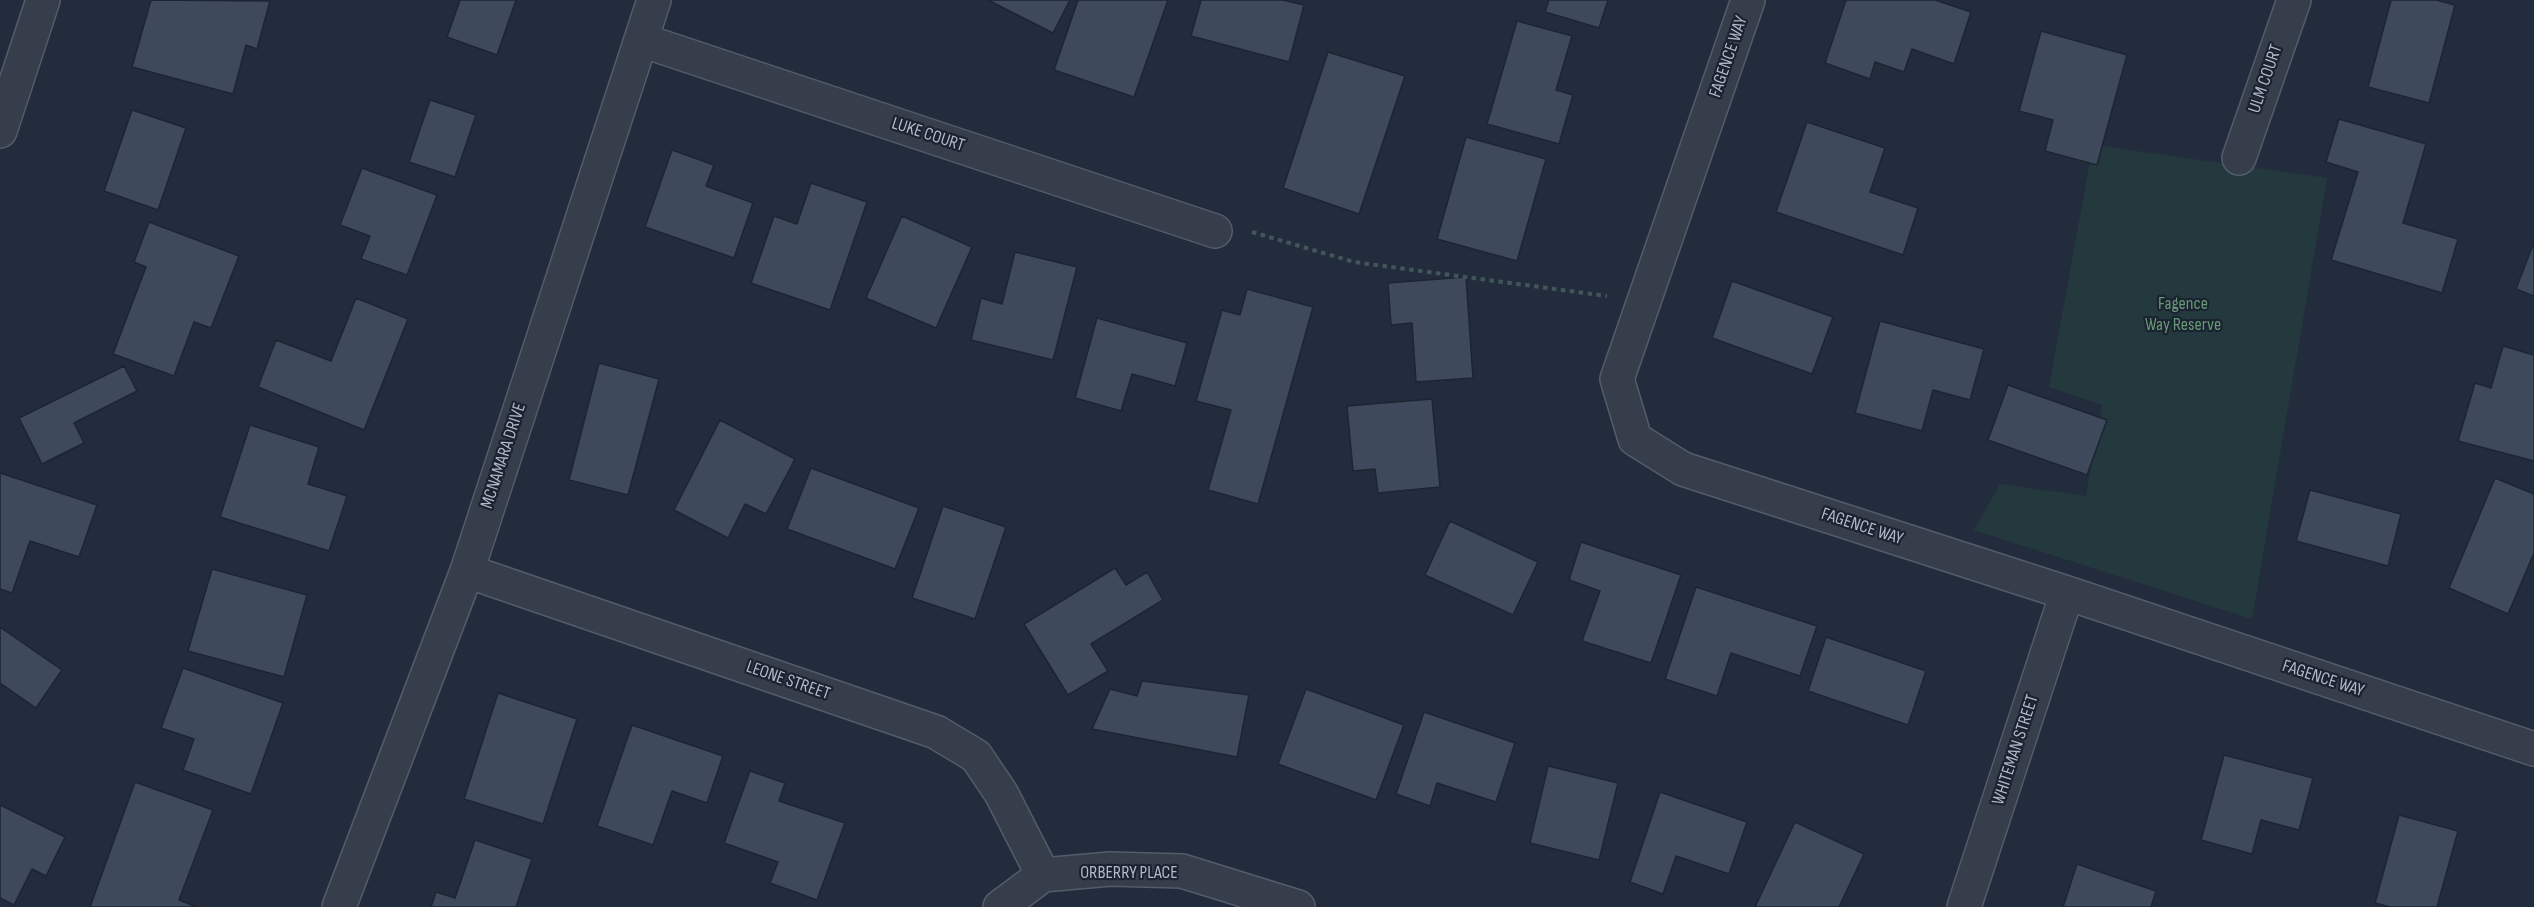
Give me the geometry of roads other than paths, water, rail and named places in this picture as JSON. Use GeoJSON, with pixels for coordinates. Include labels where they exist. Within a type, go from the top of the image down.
{"type":"FeatureCollection","features":[{"type":"Feature","properties":{"kind":"street"},"geometry":{"type":"LineString","coordinates":[[0,131],[43,0]]}},
{"type":"Feature","properties":{"kind":"street","name":"MCNAMARA DRIVE"},"geometry":{"type":"LineString","coordinates":[[339,907],[467,571],[654,0]]}},
{"type":"Feature","properties":{"kind":"street","name":"FAGENCE WAY"},"geometry":{"type":"LineString","coordinates":[[1748,0],[1617,380],[1635,439],[1683,469],[2067,593],[2534,749]]}},
{"type":"Feature","properties":{"kind":"street","name":"ULM COURT"},"geometry":{"type":"LineString","coordinates":[[2239,158],[2294,0]]}},
{"type":"Feature","properties":{"kind":"street","name":"LUKE COURT"},"geometry":{"type":"LineString","coordinates":[[640,40],[1215,231]]}},
{"type":"Feature","properties":{"kind":"street","name":"LEONE STREET"},"geometry":{"type":"LineString","coordinates":[[467,571],[936,732],[976,756],[1001,792],[1043,875]]}},
{"type":"Feature","properties":{"kind":"street","name":"WHITEMAN STREET"},"geometry":{"type":"LineString","coordinates":[[1964,907],[2067,593]]}},
{"type":"Feature","properties":{"kind":"street","name":"ORBERRY PLACE"},"geometry":{"type":"LineString","coordinates":[[1043,875],[1110,869],[1182,871],[1298,907]]}},
{"type":"Feature","properties":{"kind":"street"},"geometry":{"type":"LineString","coordinates":[[1000,907],[1043,875]]}},
{"type":"Feature","properties":{"kind":"park label","name":"Fagence Way Reserve"},"geometry":{"type":"Point","coordinates":[2183,314]}}]}
